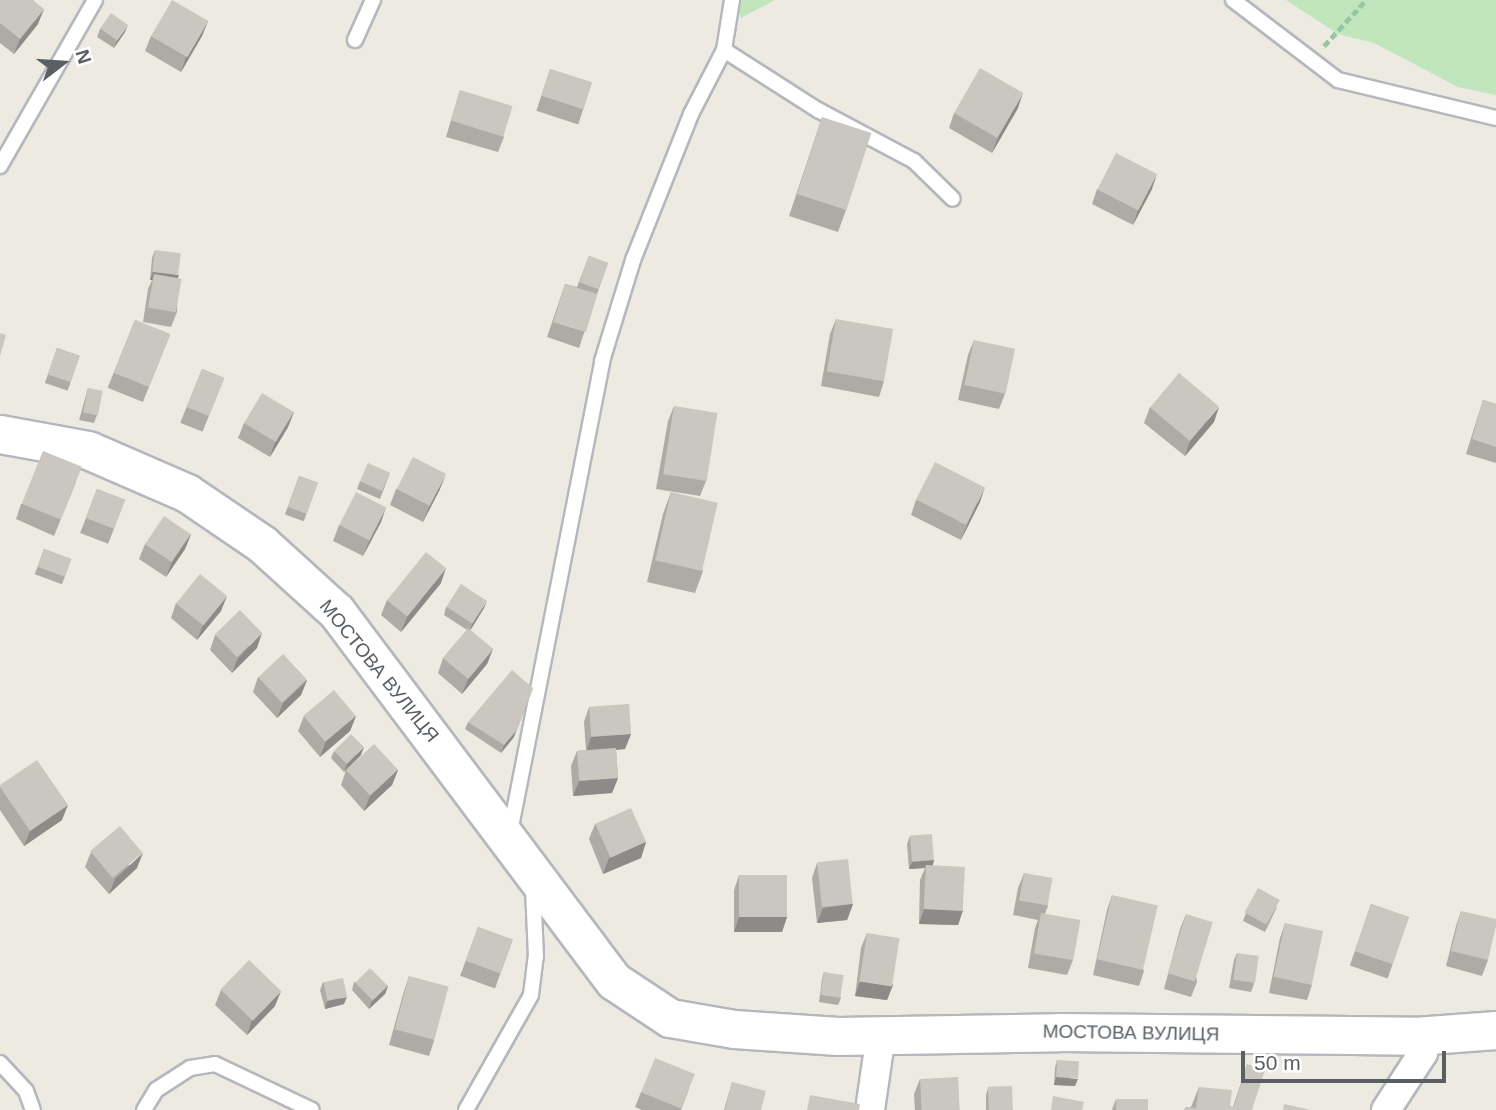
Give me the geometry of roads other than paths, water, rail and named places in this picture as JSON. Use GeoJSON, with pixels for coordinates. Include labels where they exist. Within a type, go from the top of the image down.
{"type":"FeatureCollection","features":[{"type":"Feature","properties":{"kind":"street","name":"МОСТОВА ВУЛИЦЯ"},"geometry":{"type":"LineString","coordinates":[[0,434],[88,450],[187,493],[261,544],[336,611],[614,981],[670,1018],[734,1029],[881,1035],[1059,1032],[1423,1035],[1496,1030]]}},
{"type":"Feature","properties":{"kind":"street"},"geometry":{"type":"LineString","coordinates":[[870,1110],[881,1035]]}},
{"type":"Feature","properties":{"kind":"street"},"geometry":{"type":"LineString","coordinates":[[1386,1110],[1423,1053],[1423,1035]]}},
{"type":"Feature","properties":{"kind":"lane"},"geometry":{"type":"LineString","coordinates":[[0,166],[95,0]]}},
{"type":"Feature","properties":{"kind":"lane"},"geometry":{"type":"LineString","coordinates":[[355,40],[373,0]]}},
{"type":"Feature","properties":{"kind":"lane"},"geometry":{"type":"LineString","coordinates":[[508,840],[602,361],[633,260],[691,114],[724,50],[731,0]]}},
{"type":"Feature","properties":{"kind":"lane"},"geometry":{"type":"LineString","coordinates":[[1233,0],[1338,80],[1496,118]]}},
{"type":"Feature","properties":{"kind":"lane"},"geometry":{"type":"LineString","coordinates":[[724,50],[818,110],[914,161],[953,199]]}},
{"type":"Feature","properties":{"kind":"lane"},"geometry":{"type":"LineString","coordinates":[[466,1110],[531,995],[536,957],[531,870]]}},
{"type":"Feature","properties":{"kind":"lane"},"geometry":{"type":"LineString","coordinates":[[0,1063],[26,1091],[33,1110]]}},
{"type":"Feature","properties":{"kind":"lane"},"geometry":{"type":"LineString","coordinates":[[144,1110],[156,1090],[190,1068],[215,1064],[312,1110]]}}]}
